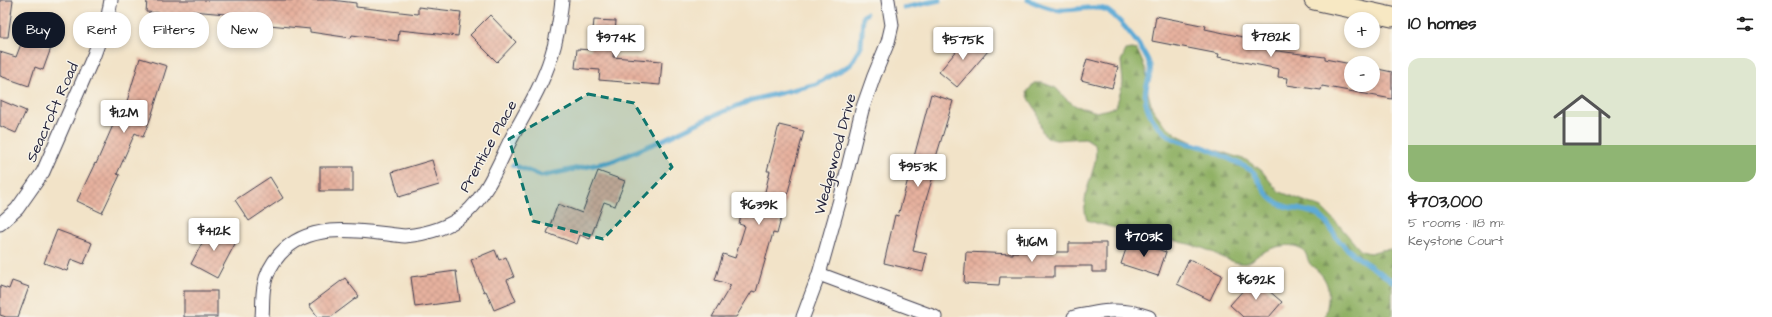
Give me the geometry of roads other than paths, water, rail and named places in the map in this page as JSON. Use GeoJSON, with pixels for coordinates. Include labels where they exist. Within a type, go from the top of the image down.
{"type":"FeatureCollection","features":[{"type":"Feature","properties":{"kind":"street","name":"Seacroft Road"},"geometry":{"type":"LineString","coordinates":[[0,224],[17,209],[43,172],[94,55],[108,16],[111,0]]}},
{"type":"Feature","properties":{"kind":"street","name":"Prentice Place"},"geometry":{"type":"LineString","coordinates":[[262,317],[264,286],[269,269],[285,248],[300,238],[336,230],[405,236],[416,235],[437,230],[456,220],[480,198],[534,97],[551,57],[559,23],[562,0]]}},
{"type":"Feature","properties":{"kind":"street","name":"Wedgewood Drive"},"geometry":{"type":"LineString","coordinates":[[803,317],[819,274],[841,196],[862,110],[888,42],[892,25],[888,0]]}},
{"type":"Feature","properties":{"kind":"street"},"geometry":{"type":"LineString","coordinates":[[1314,0],[1392,17]]}},
{"type":"Feature","properties":{"kind":"street"},"geometry":{"type":"LineString","coordinates":[[819,274],[935,317]]}},
{"type":"Feature","properties":{"kind":"street"},"geometry":{"type":"LineString","coordinates":[[1074,317],[1118,310],[1137,313],[1149,317]]}},
{"type":"Feature","properties":{"kind":"waterway"},"geometry":{"type":"LineString","coordinates":[[904,8],[940,0]]}},
{"type":"Feature","properties":{"kind":"waterway"},"geometry":{"type":"LineString","coordinates":[[1028,0],[1056,9],[1065,10],[1098,8],[1108,11],[1132,36],[1148,60],[1150,72],[1145,95],[1147,106],[1151,117],[1162,130],[1176,140],[1207,148],[1252,171],[1269,197],[1283,206],[1318,215],[1328,224],[1338,240],[1347,249],[1392,281]]}},
{"type":"Feature","properties":{"kind":"waterway"},"geometry":{"type":"LineString","coordinates":[[513,165],[541,176],[613,161],[752,100],[816,84],[850,65],[861,46],[863,16],[866,14]]}}]}
